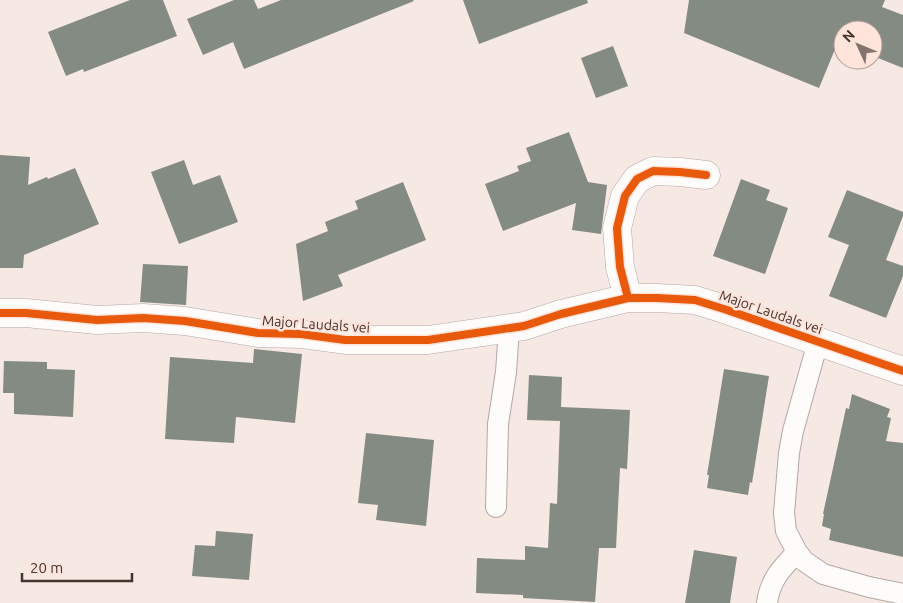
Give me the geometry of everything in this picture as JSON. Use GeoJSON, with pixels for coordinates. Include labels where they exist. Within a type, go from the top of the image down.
{"type":"FeatureCollection","features":[{"type":"Feature","properties":{"kind":"street"},"geometry":{"type":"LineString","coordinates":[[628,298],[620,267],[617,228],[625,196],[637,179],[653,171],[706,175]]}},
{"type":"Feature","properties":{"kind":"street","name":"Major Laudals vei"},"geometry":{"type":"LineString","coordinates":[[0,313],[26,313],[97,320],[143,318],[185,321],[258,333],[301,334],[345,340],[428,340],[524,326],[561,314],[628,298],[695,300],[903,371]]}},
{"type":"Feature","properties":{"kind":"lane"},"geometry":{"type":"LineString","coordinates":[[496,508],[498,424],[506,372],[509,329]]}},
{"type":"Feature","properties":{"kind":"lane"},"geometry":{"type":"LineString","coordinates":[[820,342],[814,356],[792,431],[788,453],[784,513],[786,531],[804,561],[822,574],[869,588],[903,594]]}},
{"type":"Feature","properties":{"kind":"lane"},"geometry":{"type":"LineString","coordinates":[[767,603],[772,584],[779,570],[797,552]]}},
{"type":"Feature","properties":{"kind":"building"},"geometry":{"type":"Polygon","coordinates":[[[130,0],[163,0],[177,36],[84,72],[83,69],[66,76],[48,32],[130,0]]]}},
{"type":"Feature","properties":{"kind":"building"},"geometry":{"type":"Polygon","coordinates":[[[234,0],[254,0],[258,9],[281,0],[414,1],[244,69],[233,42],[203,55],[187,19],[234,0]]]}},
{"type":"Feature","properties":{"kind":"building"},"geometry":{"type":"Polygon","coordinates":[[[463,0],[587,0],[588,3],[479,44],[463,0]]]}},
{"type":"Feature","properties":{"kind":"building"},"geometry":{"type":"Polygon","coordinates":[[[689,0],[885,0],[882,7],[903,15],[903,68],[883,60],[883,20],[833,20],[833,54],[819,88],[684,33],[689,0]]]}},
{"type":"Feature","properties":{"kind":"building"},"geometry":{"type":"Polygon","coordinates":[[[613,46],[628,86],[596,98],[581,58],[613,46]]]}},
{"type":"Feature","properties":{"kind":"building"},"geometry":{"type":"Polygon","coordinates":[[[569,132],[588,182],[607,185],[601,234],[572,230],[576,203],[503,231],[485,184],[519,171],[517,166],[531,161],[526,148],[569,132]]]}},
{"type":"Feature","properties":{"kind":"building"},"geometry":{"type":"Polygon","coordinates":[[[0,155],[30,157],[28,185],[75,168],[99,224],[24,255],[23,268],[0,268],[0,155]]]}},
{"type":"Feature","properties":{"kind":"building"},"geometry":{"type":"Polygon","coordinates":[[[184,160],[193,185],[220,175],[238,222],[179,244],[151,172],[184,160]]]}},
{"type":"Feature","properties":{"kind":"building"},"geometry":{"type":"Polygon","coordinates":[[[741,179],[770,190],[766,200],[788,208],[765,274],[713,256],[741,179]]]}},
{"type":"Feature","properties":{"kind":"building"},"geometry":{"type":"Polygon","coordinates":[[[403,182],[426,240],[338,275],[343,286],[303,301],[296,244],[328,231],[325,222],[358,209],[355,201],[403,182]]]}},
{"type":"Feature","properties":{"kind":"building"},"geometry":{"type":"Polygon","coordinates":[[[847,190],[903,212],[886,260],[903,266],[903,276],[886,318],[829,296],[849,245],[828,237],[847,190]]]}},
{"type":"Feature","properties":{"kind":"building"},"geometry":{"type":"Polygon","coordinates":[[[143,264],[188,266],[186,305],[140,302],[143,264]]]}},
{"type":"Feature","properties":{"kind":"building"},"geometry":{"type":"Polygon","coordinates":[[[254,349],[302,354],[295,423],[236,417],[234,443],[165,439],[170,357],[253,363],[254,349]]]}},
{"type":"Feature","properties":{"kind":"building"},"geometry":{"type":"Polygon","coordinates":[[[4,361],[47,362],[47,369],[75,370],[73,417],[14,414],[14,393],[3,393],[4,361]]]}},
{"type":"Feature","properties":{"kind":"building"},"geometry":{"type":"Polygon","coordinates":[[[724,369],[769,376],[752,483],[750,482],[748,495],[707,488],[709,475],[707,475],[724,369]]]}},
{"type":"Feature","properties":{"kind":"building"},"geometry":{"type":"Polygon","coordinates":[[[529,375],[562,377],[561,407],[630,410],[627,469],[620,468],[616,548],[599,548],[595,602],[523,598],[523,595],[476,593],[477,558],[525,560],[525,546],[548,548],[550,503],[557,504],[560,421],[527,420],[529,375]]]}},
{"type":"Feature","properties":{"kind":"building"},"geometry":{"type":"Polygon","coordinates":[[[852,394],[890,409],[887,417],[891,418],[886,441],[903,443],[903,557],[829,540],[831,529],[822,526],[846,408],[849,409],[852,394]]]}},
{"type":"Feature","properties":{"kind":"building"},"geometry":{"type":"Polygon","coordinates":[[[366,433],[434,440],[426,526],[376,520],[378,505],[358,503],[366,433]]]}},
{"type":"Feature","properties":{"kind":"building"},"geometry":{"type":"Polygon","coordinates":[[[216,531],[253,534],[249,580],[192,576],[195,545],[215,546],[216,531]]]}},
{"type":"Feature","properties":{"kind":"building"},"geometry":{"type":"Polygon","coordinates":[[[694,550],[737,557],[730,603],[685,603],[694,550]]]}},
{"type":"Feature","properties":{"kind":"cycle path"},"geometry":{"type":"LineString","coordinates":[[628,298],[620,267],[617,228],[625,196],[637,179],[653,171],[706,175]]}},
{"type":"Feature","properties":{"kind":"cycle path"},"geometry":{"type":"LineString","coordinates":[[0,313],[26,313],[97,320],[143,318],[185,321],[258,333],[301,334],[345,340],[428,340],[524,326],[561,314],[628,298],[695,300],[903,371]]}}]}
